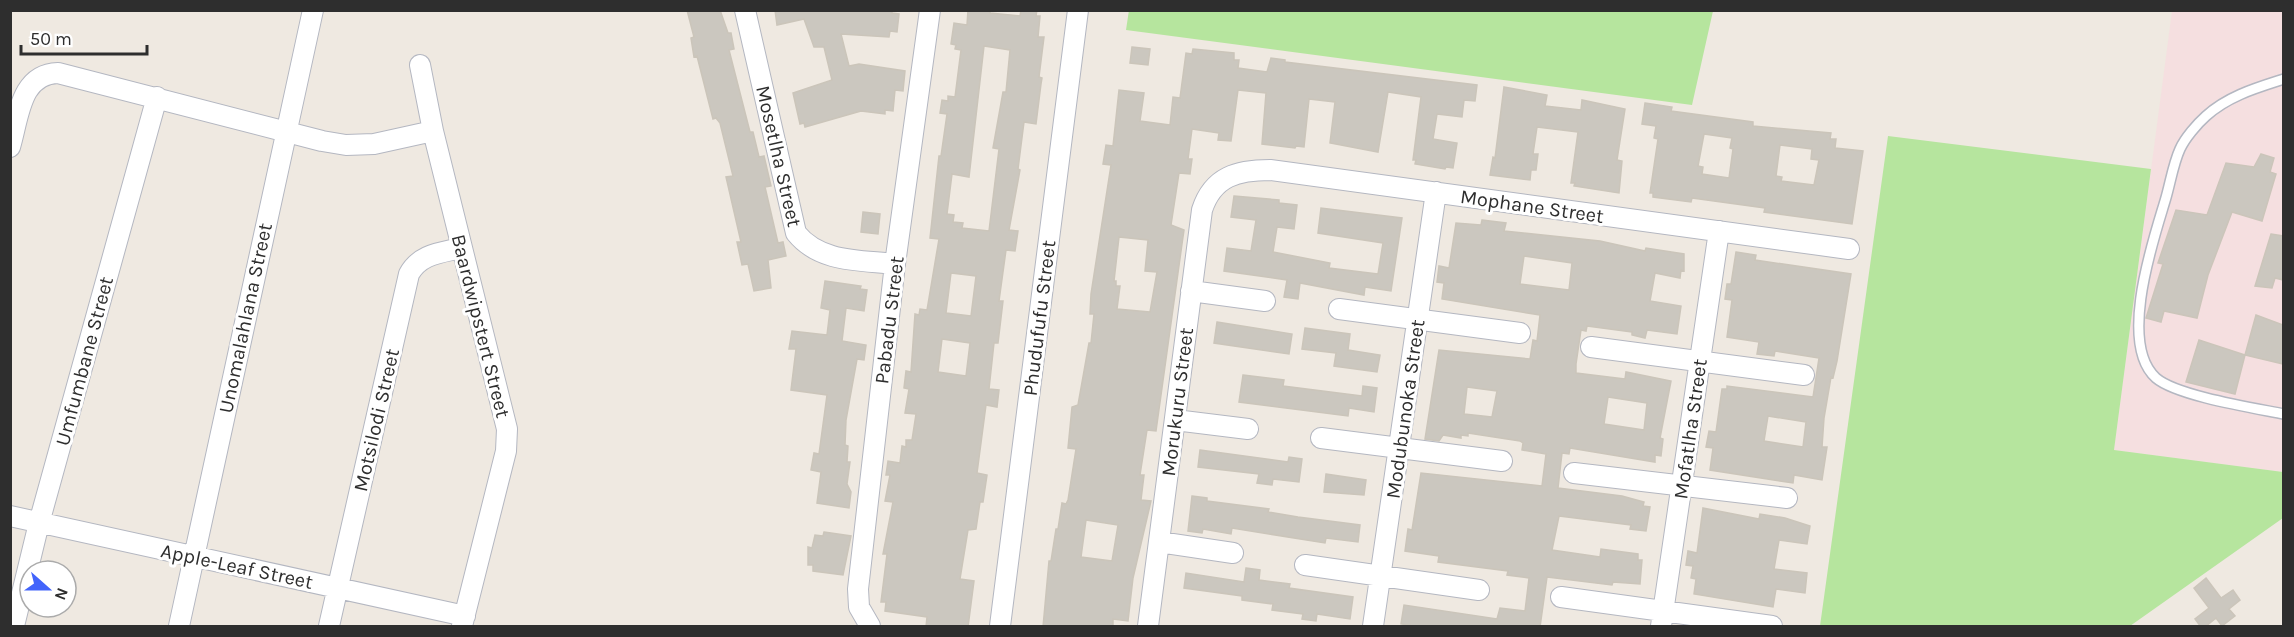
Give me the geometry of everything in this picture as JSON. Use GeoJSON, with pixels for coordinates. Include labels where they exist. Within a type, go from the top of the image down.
{"type":"FeatureCollection","features":[{"type":"Feature","properties":{"kind":"street","name":"Unomalahlana Street"},"geometry":{"type":"LineString","coordinates":[[179,627],[313,10]]}},
{"type":"Feature","properties":{"kind":"street","name":"Mosetlha Street"},"geometry":{"type":"LineString","coordinates":[[745,10],[796,234],[804,243],[830,256],[895,264]]}},
{"type":"Feature","properties":{"kind":"street","name":"Pabadu Street"},"geometry":{"type":"LineString","coordinates":[[870,627],[859,607],[858,588],[895,264],[930,10]]}},
{"type":"Feature","properties":{"kind":"street","name":"Phudufufu Street"},"geometry":{"type":"LineString","coordinates":[[1000,627],[1078,10]]}},
{"type":"Feature","properties":{"kind":"street","name":"Baardwipstert Street"},"geometry":{"type":"LineString","coordinates":[[420,65],[461,248],[505,418],[507,440],[464,621]]}},
{"type":"Feature","properties":{"kind":"street"},"geometry":{"type":"LineString","coordinates":[[10,147],[26,91],[33,80],[44,73],[58,73],[285,132],[346,145],[395,141],[433,131]]}},
{"type":"Feature","properties":{"kind":"street","name":"Umfumbane Street"},"geometry":{"type":"LineString","coordinates":[[14,627],[39,523],[157,97]]}},
{"type":"Feature","properties":{"kind":"street","name":"Mophane Street"},"geometry":{"type":"LineString","coordinates":[[1218,182],[1243,171],[1270,170],[1849,249]]}},
{"type":"Feature","properties":{"kind":"street","name":"Morukuru Street"},"geometry":{"type":"LineString","coordinates":[[1148,627],[1202,210],[1210,191],[1218,182]]}},
{"type":"Feature","properties":{"kind":"street","name":"Modubunoka Street"},"geometry":{"type":"LineString","coordinates":[[1373,627],[1436,192]]}},
{"type":"Feature","properties":{"kind":"street","name":"Mofatlha Street"},"geometry":{"type":"LineString","coordinates":[[1662,619],[1719,231]]}},
{"type":"Feature","properties":{"kind":"street","name":"Motsilodi Street"},"geometry":{"type":"LineString","coordinates":[[329,627],[409,274],[414,265],[427,256],[461,248]]}},
{"type":"Feature","properties":{"kind":"street"},"geometry":{"type":"LineString","coordinates":[[1191,291],[1266,301]]}},
{"type":"Feature","properties":{"kind":"street"},"geometry":{"type":"LineString","coordinates":[[1339,309],[1520,333]]}},
{"type":"Feature","properties":{"kind":"street"},"geometry":{"type":"LineString","coordinates":[[1591,347],[1804,375]]}},
{"type":"Feature","properties":{"kind":"street"},"geometry":{"type":"LineString","coordinates":[[1175,420],[1248,429]]}},
{"type":"Feature","properties":{"kind":"street"},"geometry":{"type":"LineString","coordinates":[[1321,438],[1502,461]]}},
{"type":"Feature","properties":{"kind":"street"},"geometry":{"type":"LineString","coordinates":[[1574,473],[1787,498]]}},
{"type":"Feature","properties":{"kind":"street","name":"Apple-Leaf Street"},"geometry":{"type":"LineString","coordinates":[[10,516],[337,589],[464,621]]}},
{"type":"Feature","properties":{"kind":"street"},"geometry":{"type":"LineString","coordinates":[[1159,542],[1233,553]]}},
{"type":"Feature","properties":{"kind":"street"},"geometry":{"type":"LineString","coordinates":[[1305,565],[1479,590]]}},
{"type":"Feature","properties":{"kind":"street"},"geometry":{"type":"LineString","coordinates":[[1561,597],[1662,619],[1773,626]]}},
{"type":"Feature","properties":{"kind":"lane"},"geometry":{"type":"LineString","coordinates":[[2283,79],[2241,93],[2206,116],[2180,148],[2140,299],[2140,334],[2146,362],[2157,378],[2194,394],[2283,414]]}},
{"type":"Feature","properties":{"kind":"shaded area"},"geometry":{"type":"Polygon","coordinates":[[[2172,11],[2283,11],[2283,472],[2114,450],[2172,11]]]}},
{"type":"Feature","properties":{"kind":"green space"},"geometry":{"type":"Polygon","coordinates":[[[1129,10],[1713,11],[1692,105],[1126,30],[1129,10]]]}},
{"type":"Feature","properties":{"kind":"green space"},"geometry":{"type":"Polygon","coordinates":[[[1888,136],[2151,169],[2114,450],[2283,472],[2283,518],[2130,626],[1820,626],[1888,136]]]}},
{"type":"Feature","properties":{"kind":"building"},"geometry":{"type":"Polygon","coordinates":[[[687,10],[720,10],[728,33],[731,33],[734,49],[729,50],[750,132],[753,132],[759,157],[764,156],[771,186],[765,187],[778,243],[783,242],[786,256],[768,260],[771,288],[754,291],[748,264],[742,265],[737,242],[741,242],[726,177],[733,176],[720,123],[716,118],[713,119],[697,56],[694,57],[691,38],[694,37],[687,10]]]}},
{"type":"Feature","properties":{"kind":"building"},"geometry":{"type":"Polygon","coordinates":[[[775,10],[892,10],[892,13],[899,14],[897,32],[890,31],[889,37],[841,34],[849,66],[859,64],[905,71],[903,91],[895,90],[893,111],[885,110],[885,114],[861,111],[805,127],[804,123],[800,124],[793,93],[832,80],[824,47],[814,47],[804,19],[777,25],[775,10]]]}},
{"type":"Feature","properties":{"kind":"building"},"geometry":{"type":"Polygon","coordinates":[[[968,10],[990,10],[990,13],[1020,16],[1021,10],[1037,10],[1036,16],[1040,16],[1038,37],[1044,37],[1039,77],[1042,78],[1036,124],[1024,122],[1018,169],[1020,170],[1009,230],[1018,231],[1015,251],[1006,250],[999,301],[1003,301],[998,343],[994,343],[989,389],[999,390],[997,407],[986,405],[977,473],[987,475],[983,502],[980,502],[976,529],[968,530],[960,579],[974,581],[968,627],[926,627],[927,617],[885,611],[886,602],[881,602],[887,554],[883,554],[893,502],[885,501],[890,475],[886,475],[888,461],[900,463],[902,446],[906,447],[906,440],[912,440],[916,414],[905,413],[909,389],[904,388],[906,371],[911,372],[915,314],[919,315],[920,309],[927,310],[939,239],[930,238],[939,156],[941,156],[947,114],[940,113],[942,100],[948,101],[948,96],[955,97],[961,50],[955,49],[956,45],[951,44],[954,23],[967,25],[968,10]],[[984,46],[969,177],[952,174],[947,214],[954,215],[953,222],[963,223],[962,228],[989,231],[999,149],[993,148],[1003,92],[1006,92],[1010,50],[984,46]],[[951,273],[946,313],[971,316],[976,276],[951,273]],[[942,339],[938,372],[966,376],[970,343],[942,339]]]}},
{"type":"Feature","properties":{"kind":"building"},"geometry":{"type":"Polygon","coordinates":[[[1132,47],[1150,49],[1148,65],[1130,63],[1132,47]]]}},
{"type":"Feature","properties":{"kind":"building"},"geometry":{"type":"Polygon","coordinates":[[[1193,49],[1234,53],[1234,60],[1239,60],[1238,68],[1267,72],[1271,58],[1285,60],[1285,62],[1477,85],[1475,101],[1464,100],[1462,117],[1437,114],[1433,139],[1457,143],[1453,168],[1446,167],[1445,169],[1415,164],[1416,160],[1413,160],[1421,97],[1388,92],[1378,152],[1330,143],[1335,102],[1309,99],[1304,147],[1262,144],[1266,93],[1238,90],[1231,141],[1218,140],[1219,133],[1192,129],[1188,159],[1192,159],[1190,174],[1179,173],[1171,225],[1184,230],[1156,431],[1147,430],[1140,475],[1144,475],[1141,500],[1151,501],[1133,578],[1128,621],[1113,619],[1113,627],[1043,627],[1049,561],[1051,561],[1062,503],[1066,504],[1068,500],[1076,449],[1068,448],[1072,407],[1078,405],[1089,343],[1091,343],[1094,314],[1090,314],[1091,294],[1111,165],[1103,164],[1106,145],[1113,146],[1119,90],[1144,93],[1140,121],[1170,125],[1173,97],[1180,98],[1186,53],[1192,54],[1193,49]],[[1119,237],[1114,281],[1116,281],[1116,286],[1120,286],[1117,309],[1150,312],[1157,272],[1145,271],[1148,240],[1119,237]],[[1086,520],[1081,557],[1112,561],[1118,525],[1086,520]]]}},
{"type":"Feature","properties":{"kind":"building"},"geometry":{"type":"Polygon","coordinates":[[[1504,87],[1547,95],[1545,106],[1581,110],[1582,100],[1625,109],[1617,160],[1622,161],[1619,193],[1574,186],[1575,183],[1571,183],[1578,132],[1537,127],[1533,154],[1538,154],[1536,170],[1531,170],[1530,180],[1490,175],[1493,157],[1495,158],[1504,87]]]}},
{"type":"Feature","properties":{"kind":"building"},"geometry":{"type":"Polygon","coordinates":[[[1645,103],[1672,107],[1671,111],[1753,122],[1753,126],[1831,133],[1830,139],[1836,139],[1835,148],[1863,151],[1852,224],[1764,212],[1765,208],[1692,198],[1691,202],[1653,197],[1653,193],[1650,193],[1658,139],[1654,138],[1656,126],[1642,124],[1645,103]],[[1704,134],[1698,166],[1703,167],[1702,174],[1729,178],[1733,149],[1730,148],[1732,138],[1704,134]],[[1780,145],[1776,176],[1782,177],[1781,181],[1814,185],[1819,160],[1811,159],[1812,149],[1780,145]]]}},
{"type":"Feature","properties":{"kind":"building"},"geometry":{"type":"Polygon","coordinates":[[[2261,154],[2274,158],[2270,172],[2276,174],[2262,221],[2232,212],[2208,275],[2197,318],[2164,311],[2161,322],[2146,318],[2163,264],[2158,263],[2176,210],[2207,215],[2226,163],[2254,167],[2261,154]]]}},
{"type":"Feature","properties":{"kind":"building"},"geometry":{"type":"Polygon","coordinates":[[[1234,196],[1279,200],[1279,203],[1297,205],[1294,229],[1277,227],[1273,252],[1330,263],[1329,268],[1378,274],[1383,243],[1318,233],[1321,208],[1402,218],[1391,291],[1365,287],[1364,295],[1300,283],[1298,299],[1284,297],[1287,280],[1224,271],[1227,248],[1251,251],[1256,220],[1231,217],[1234,196]]]}},
{"type":"Feature","properties":{"kind":"building"},"geometry":{"type":"Polygon","coordinates":[[[863,212],[880,214],[878,234],[861,232],[863,212]]]}},
{"type":"Feature","properties":{"kind":"building"},"geometry":{"type":"Polygon","coordinates":[[[1482,220],[1506,223],[1504,231],[1600,241],[1645,251],[1646,248],[1684,254],[1684,271],[1681,270],[1680,278],[1655,273],[1650,301],[1681,306],[1677,334],[1647,330],[1645,338],[1632,335],[1632,332],[1587,326],[1586,331],[1581,330],[1576,364],[1576,373],[1625,379],[1626,372],[1671,381],[1660,438],[1663,439],[1661,456],[1655,455],[1655,462],[1570,448],[1569,454],[1562,453],[1558,488],[1622,496],[1644,502],[1643,506],[1650,507],[1646,531],[1630,529],[1631,525],[1559,516],[1552,550],[1600,557],[1601,549],[1638,554],[1638,560],[1642,560],[1640,584],[1613,582],[1612,585],[1547,577],[1540,627],[1419,627],[1401,624],[1404,605],[1497,619],[1500,608],[1525,611],[1529,578],[1507,575],[1508,571],[1438,562],[1439,556],[1405,551],[1408,529],[1412,530],[1421,473],[1542,486],[1546,454],[1522,450],[1523,443],[1520,441],[1468,433],[1468,436],[1461,435],[1461,438],[1443,435],[1439,441],[1425,439],[1439,350],[1530,359],[1533,340],[1537,341],[1540,315],[1442,299],[1444,283],[1437,282],[1439,266],[1449,268],[1456,223],[1481,225],[1482,220]],[[1524,256],[1520,284],[1569,290],[1572,263],[1524,256]],[[1467,387],[1464,414],[1492,417],[1497,391],[1467,387]],[[1608,397],[1604,424],[1644,430],[1647,403],[1608,397]]]}},
{"type":"Feature","properties":{"kind":"building"},"geometry":{"type":"Polygon","coordinates":[[[2271,234],[2283,236],[2283,280],[2275,278],[2272,288],[2255,286],[2271,234]]]}},
{"type":"Feature","properties":{"kind":"building"},"geometry":{"type":"Polygon","coordinates":[[[1736,252],[1756,255],[1755,260],[1851,274],[1837,361],[1833,378],[1831,377],[1824,418],[1822,447],[1827,447],[1822,480],[1794,475],[1793,483],[1710,470],[1713,448],[1706,447],[1709,431],[1716,432],[1722,389],[1727,389],[1727,386],[1813,397],[1819,358],[1775,351],[1774,356],[1757,354],[1759,342],[1727,337],[1732,300],[1725,299],[1727,284],[1731,284],[1736,252]],[[1768,416],[1764,441],[1803,447],[1806,422],[1768,416]]]}},
{"type":"Feature","properties":{"kind":"building"},"geometry":{"type":"Polygon","coordinates":[[[825,281],[861,286],[860,289],[867,290],[864,311],[846,308],[842,341],[866,345],[864,360],[857,359],[846,420],[845,445],[848,446],[847,462],[850,462],[847,484],[851,492],[849,508],[817,503],[821,472],[811,470],[814,453],[819,454],[827,395],[791,390],[796,349],[789,349],[792,331],[827,335],[830,310],[821,308],[825,281]]]}},
{"type":"Feature","properties":{"kind":"building"},"geometry":{"type":"Polygon","coordinates":[[[2256,315],[2283,325],[2283,364],[2245,355],[2256,315]]]}},
{"type":"Feature","properties":{"kind":"building"},"geometry":{"type":"Polygon","coordinates":[[[1217,322],[1292,334],[1289,354],[1214,343],[1217,322]]]}},
{"type":"Feature","properties":{"kind":"building"},"geometry":{"type":"Polygon","coordinates":[[[1305,328],[1350,334],[1348,350],[1380,355],[1377,372],[1334,366],[1336,353],[1302,349],[1305,328]]]}},
{"type":"Feature","properties":{"kind":"building"},"geometry":{"type":"Polygon","coordinates":[[[2199,340],[2245,355],[2235,394],[2186,382],[2199,340]]]}},
{"type":"Feature","properties":{"kind":"building"},"geometry":{"type":"Polygon","coordinates":[[[1243,375],[1284,380],[1283,386],[1362,396],[1363,386],[1377,388],[1374,412],[1349,408],[1348,416],[1239,402],[1243,375]]]}},
{"type":"Feature","properties":{"kind":"building"},"geometry":{"type":"Polygon","coordinates":[[[1200,450],[1288,462],[1289,457],[1302,459],[1299,482],[1273,479],[1272,485],[1257,483],[1259,474],[1198,467],[1200,450]]]}},
{"type":"Feature","properties":{"kind":"building"},"geometry":{"type":"Polygon","coordinates":[[[1326,474],[1366,480],[1364,495],[1324,492],[1326,474]]]}},
{"type":"Feature","properties":{"kind":"building"},"geometry":{"type":"Polygon","coordinates":[[[1192,496],[1207,498],[1207,501],[1269,509],[1268,512],[1360,525],[1358,542],[1326,538],[1325,543],[1232,528],[1231,534],[1203,529],[1202,533],[1188,531],[1192,496]]]}},
{"type":"Feature","properties":{"kind":"building"},"geometry":{"type":"Polygon","coordinates":[[[1703,508],[1759,519],[1760,514],[1785,518],[1810,526],[1807,544],[1779,540],[1774,569],[1807,573],[1805,593],[1776,589],[1773,607],[1694,594],[1696,579],[1691,578],[1693,566],[1686,565],[1688,551],[1697,553],[1703,508]]]}},
{"type":"Feature","properties":{"kind":"building"},"geometry":{"type":"Polygon","coordinates":[[[824,532],[851,536],[843,575],[813,571],[813,565],[808,565],[808,547],[812,548],[815,535],[823,536],[824,532]]]}},
{"type":"Feature","properties":{"kind":"building"},"geometry":{"type":"Polygon","coordinates":[[[1246,568],[1260,570],[1259,580],[1290,584],[1289,588],[1353,597],[1350,619],[1317,614],[1316,621],[1302,619],[1303,614],[1272,610],[1273,604],[1242,600],[1242,596],[1184,588],[1186,573],[1244,582],[1246,568]]]}},
{"type":"Feature","properties":{"kind":"building"},"geometry":{"type":"Polygon","coordinates":[[[2206,578],[2221,598],[2233,590],[2240,600],[2229,609],[2235,616],[2222,626],[2216,618],[2205,627],[2201,627],[2195,619],[2209,608],[2194,588],[2206,578]]]}}]}
